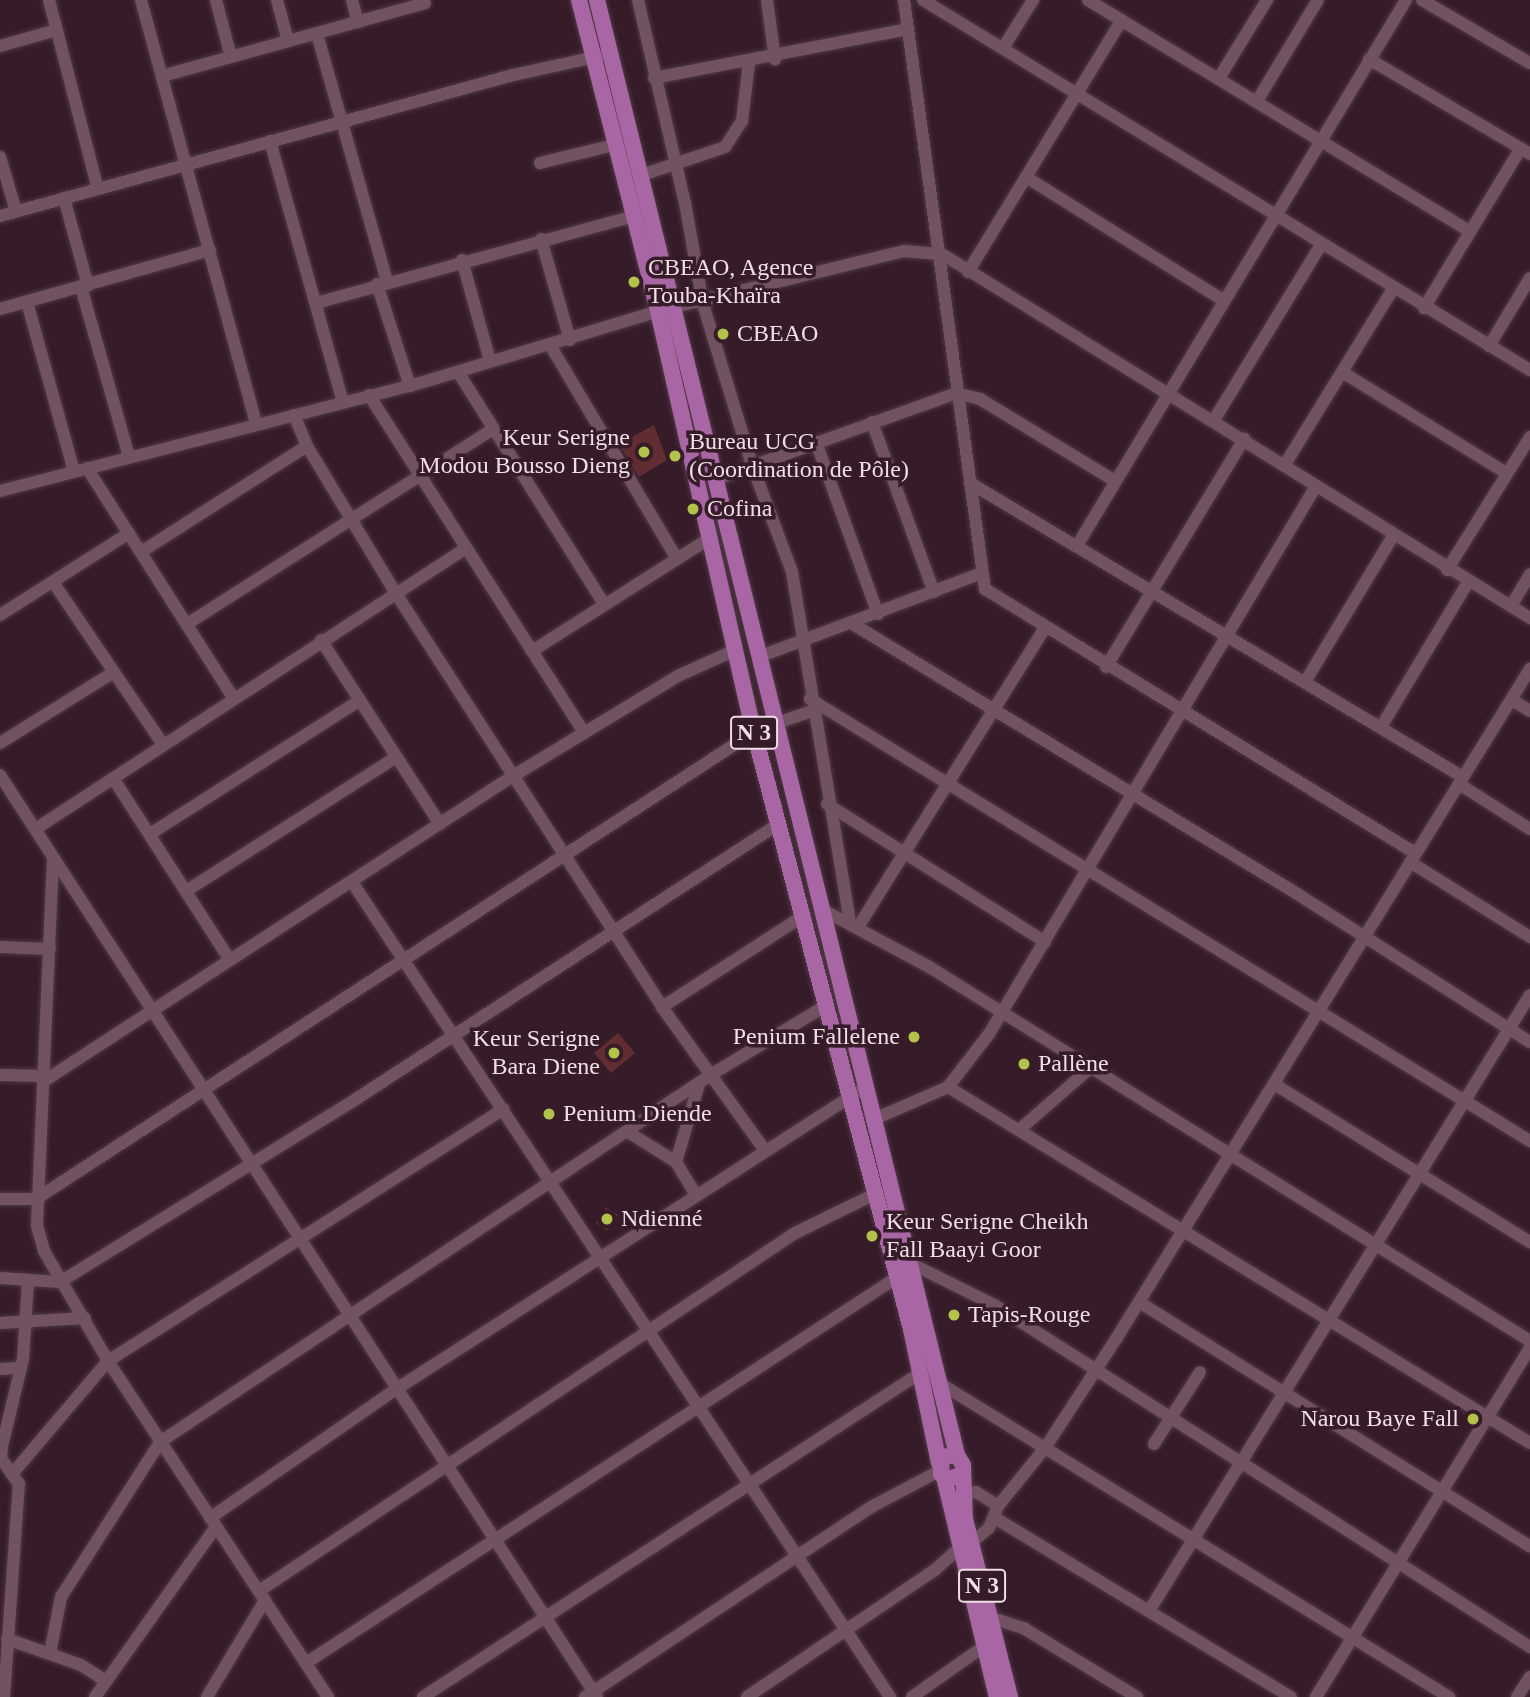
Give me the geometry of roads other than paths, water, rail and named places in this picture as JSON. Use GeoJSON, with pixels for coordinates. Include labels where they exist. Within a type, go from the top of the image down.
{"type":"FeatureCollection","features":[{"type":"Feature","properties":{"kind":"main road","name":"N 3"},"geometry":{"type":"LineString","coordinates":[[579,0],[658,311],[707,540],[754,732],[827,1005],[856,1091],[872,1120],[957,1455],[963,1465],[945,1471]]}},
{"type":"Feature","properties":{"kind":"main road","name":"N 3"},"geometry":{"type":"LineString","coordinates":[[597,0],[719,478],[823,910],[877,1193],[896,1278],[965,1545],[983,1647],[997,1697]]}},
{"type":"Feature","properties":{"kind":"main road","name":"N 3"},"geometry":{"type":"LineString","coordinates":[[945,1471],[961,1494],[965,1545],[992,1618],[1010,1697]]}},
{"type":"Feature","properties":{"kind":"street"},"geometry":{"type":"LineString","coordinates":[[49,0],[98,189]]}},
{"type":"Feature","properties":{"kind":"street"},"geometry":{"type":"LineString","coordinates":[[141,0],[256,423]]}},
{"type":"Feature","properties":{"kind":"street"},"geometry":{"type":"LineString","coordinates":[[216,0],[231,57]]}},
{"type":"Feature","properties":{"kind":"street"},"geometry":{"type":"LineString","coordinates":[[276,0],[288,41]]}},
{"type":"Feature","properties":{"kind":"street"},"geometry":{"type":"LineString","coordinates":[[352,0],[358,22]]}},
{"type":"Feature","properties":{"kind":"street"},"geometry":{"type":"LineString","coordinates":[[638,0],[702,304],[752,465],[792,572],[807,641],[811,705],[827,804],[854,925]]}},
{"type":"Feature","properties":{"kind":"street"},"geometry":{"type":"LineString","coordinates":[[767,0],[775,59]]}},
{"type":"Feature","properties":{"kind":"street"},"geometry":{"type":"LineString","coordinates":[[904,0],[942,254],[956,393],[982,573],[990,595],[1106,667],[1184,709],[1413,857],[1530,937]]}},
{"type":"Feature","properties":{"kind":"street"},"geometry":{"type":"LineString","coordinates":[[923,0],[1424,308],[1530,370]]}},
{"type":"Feature","properties":{"kind":"street"},"geometry":{"type":"LineString","coordinates":[[1003,48],[1033,0]]}},
{"type":"Feature","properties":{"kind":"street"},"geometry":{"type":"LineString","coordinates":[[1088,0],[1470,230]]}},
{"type":"Feature","properties":{"kind":"street"},"geometry":{"type":"LineString","coordinates":[[1257,101],[1318,0]]}},
{"type":"Feature","properties":{"kind":"street"},"geometry":{"type":"LineString","coordinates":[[1078,544],[1273,215],[1406,0]]}},
{"type":"Feature","properties":{"kind":"street"},"geometry":{"type":"LineString","coordinates":[[1422,0],[1530,63]]}},
{"type":"Feature","properties":{"kind":"street"},"geometry":{"type":"LineString","coordinates":[[1219,78],[1262,2]]}},
{"type":"Feature","properties":{"kind":"street"},"geometry":{"type":"LineString","coordinates":[[162,76],[425,3]]}},
{"type":"Feature","properties":{"kind":"street"},"geometry":{"type":"LineString","coordinates":[[968,272],[1122,20]]}},
{"type":"Feature","properties":{"kind":"street"},"geometry":{"type":"LineString","coordinates":[[654,78],[775,59],[908,29]]}},
{"type":"Feature","properties":{"kind":"street"},"geometry":{"type":"LineString","coordinates":[[0,46],[57,30]]}},
{"type":"Feature","properties":{"kind":"street"},"geometry":{"type":"LineString","coordinates":[[317,34],[410,386]]}},
{"type":"Feature","properties":{"kind":"street"},"geometry":{"type":"LineString","coordinates":[[0,216],[341,122],[611,54]]}},
{"type":"Feature","properties":{"kind":"street"},"geometry":{"type":"LineString","coordinates":[[1369,60],[1526,149],[1470,230],[1424,308]]}},
{"type":"Feature","properties":{"kind":"street"},"geometry":{"type":"LineString","coordinates":[[642,175],[711,156],[734,138],[742,121],[749,63]]}},
{"type":"Feature","properties":{"kind":"street"},"geometry":{"type":"LineString","coordinates":[[270,141],[343,402]]}},
{"type":"Feature","properties":{"kind":"street"},"geometry":{"type":"LineString","coordinates":[[540,163],[614,145]]}},
{"type":"Feature","properties":{"kind":"street"},"geometry":{"type":"LineString","coordinates":[[0,157],[16,211]]}},
{"type":"Feature","properties":{"kind":"street"},"geometry":{"type":"LineString","coordinates":[[1026,177],[1223,300]]}},
{"type":"Feature","properties":{"kind":"street"},"geometry":{"type":"LineString","coordinates":[[64,198],[128,457]]}},
{"type":"Feature","properties":{"kind":"street"},"geometry":{"type":"LineString","coordinates":[[316,303],[462,260],[633,216]]}},
{"type":"Feature","properties":{"kind":"street"},"geometry":{"type":"LineString","coordinates":[[541,239],[570,340]]}},
{"type":"Feature","properties":{"kind":"street"},"geometry":{"type":"LineString","coordinates":[[1214,420],[1321,245]]}},
{"type":"Feature","properties":{"kind":"street"},"geometry":{"type":"LineString","coordinates":[[0,309],[210,250]]}},
{"type":"Feature","properties":{"kind":"street"},"geometry":{"type":"LineString","coordinates":[[0,491],[256,423],[410,386],[570,340],[658,311],[702,304],[876,255],[942,254],[1214,420],[1447,570],[1530,618]]}},
{"type":"Feature","properties":{"kind":"street"},"geometry":{"type":"LineString","coordinates":[[462,260],[491,361]]}},
{"type":"Feature","properties":{"kind":"street"},"geometry":{"type":"LineString","coordinates":[[1489,346],[1530,278]]}},
{"type":"Feature","properties":{"kind":"street"},"geometry":{"type":"LineString","coordinates":[[1284,466],[1393,289]]}},
{"type":"Feature","properties":{"kind":"street"},"geometry":{"type":"LineString","coordinates":[[27,302],[74,471]]}},
{"type":"Feature","properties":{"kind":"street"},"geometry":{"type":"LineString","coordinates":[[550,345],[677,559]]}},
{"type":"Feature","properties":{"kind":"street"},"geometry":{"type":"LineString","coordinates":[[458,372],[605,605]]}},
{"type":"Feature","properties":{"kind":"street"},"geometry":{"type":"LineString","coordinates":[[1342,372],[1506,473]]}},
{"type":"Feature","properties":{"kind":"street"},"geometry":{"type":"LineString","coordinates":[[719,478],[956,393],[980,399],[1115,481]]}},
{"type":"Feature","properties":{"kind":"street"},"geometry":{"type":"LineString","coordinates":[[369,396],[584,732]]}},
{"type":"Feature","properties":{"kind":"street"},"geometry":{"type":"LineString","coordinates":[[294,415],[307,446],[349,520],[395,592],[662,1007],[764,1149]]}},
{"type":"Feature","properties":{"kind":"street"},"geometry":{"type":"LineString","coordinates":[[872,422],[934,592]]}},
{"type":"Feature","properties":{"kind":"street"},"geometry":{"type":"LineString","coordinates":[[187,624],[492,429]]}},
{"type":"Feature","properties":{"kind":"street"},"geometry":{"type":"LineString","coordinates":[[1447,570],[1530,437]]}},
{"type":"Feature","properties":{"kind":"street"},"geometry":{"type":"LineString","coordinates":[[1106,667],[1244,439]]}},
{"type":"Feature","properties":{"kind":"street"},"geometry":{"type":"LineString","coordinates":[[816,442],[878,614]]}},
{"type":"Feature","properties":{"kind":"street"},"geometry":{"type":"LineString","coordinates":[[141,552],[307,446]]}},
{"type":"Feature","properties":{"kind":"street"},"geometry":{"type":"LineString","coordinates":[[88,468],[233,697]]}},
{"type":"Feature","properties":{"kind":"street"},"geometry":{"type":"LineString","coordinates":[[970,483],[1078,544],[1381,727],[1530,829]]}},
{"type":"Feature","properties":{"kind":"street"},"geometry":{"type":"LineString","coordinates":[[872,1120],[948,1087],[1045,942],[1131,795],[1230,636],[1316,486]]}},
{"type":"Feature","properties":{"kind":"street"},"geometry":{"type":"LineString","coordinates":[[0,615],[129,533]]}},
{"type":"Feature","properties":{"kind":"street"},"geometry":{"type":"LineString","coordinates":[[1305,682],[1393,536]]}},
{"type":"Feature","properties":{"kind":"street"},"geometry":{"type":"LineString","coordinates":[[532,651],[707,540]]}},
{"type":"Feature","properties":{"kind":"street"},"geometry":{"type":"LineString","coordinates":[[37,828],[162,743],[466,548]]}},
{"type":"Feature","properties":{"kind":"street"},"geometry":{"type":"LineString","coordinates":[[761,656],[807,641],[982,573]]}},
{"type":"Feature","properties":{"kind":"street"},"geometry":{"type":"LineString","coordinates":[[1511,606],[1530,574]]}},
{"type":"Feature","properties":{"kind":"street"},"geometry":{"type":"LineString","coordinates":[[53,582],[162,743]]}},
{"type":"Feature","properties":{"kind":"street"},"geometry":{"type":"LineString","coordinates":[[1381,727],[1468,582]]}},
{"type":"Feature","properties":{"kind":"street"},"geometry":{"type":"LineString","coordinates":[[851,624],[1364,936],[1530,1042]]}},
{"type":"Feature","properties":{"kind":"street"},"geometry":{"type":"LineString","coordinates":[[854,925],[906,854],[1044,629]]}},
{"type":"Feature","properties":{"kind":"street"},"geometry":{"type":"LineString","coordinates":[[321,640],[440,824]]}},
{"type":"Feature","properties":{"kind":"street"},"geometry":{"type":"LineString","coordinates":[[0,1075],[44,1078],[584,732],[680,675],[735,650]]}},
{"type":"Feature","properties":{"kind":"street"},"geometry":{"type":"LineString","coordinates":[[747,1697],[965,1545],[996,1512],[1045,1448],[1139,1302],[1530,669]]}},
{"type":"Feature","properties":{"kind":"street"},"geometry":{"type":"LineString","coordinates":[[0,743],[114,672]]}},
{"type":"Feature","properties":{"kind":"street"},"geometry":{"type":"LineString","coordinates":[[150,834],[360,700]]}},
{"type":"Feature","properties":{"kind":"street"},"geometry":{"type":"LineString","coordinates":[[1512,700],[1530,711]]}},
{"type":"Feature","properties":{"kind":"street"},"geometry":{"type":"LineString","coordinates":[[777,723],[811,705]]}},
{"type":"Feature","properties":{"kind":"street"},"geometry":{"type":"LineString","coordinates":[[811,705],[949,783],[1530,1141]]}},
{"type":"Feature","properties":{"kind":"street"},"geometry":{"type":"LineString","coordinates":[[0,1199],[39,1198],[204,1094],[403,959],[754,732]]}},
{"type":"Feature","properties":{"kind":"street"},"geometry":{"type":"LineString","coordinates":[[186,891],[396,757]]}},
{"type":"Feature","properties":{"kind":"street"},"geometry":{"type":"LineString","coordinates":[[0,775],[37,828],[150,1012],[250,1166],[352,1312],[446,1464],[545,1616],[592,1695],[905,1486],[945,1471]]}},
{"type":"Feature","properties":{"kind":"street"},"geometry":{"type":"LineString","coordinates":[[113,778],[230,960]]}},
{"type":"Feature","properties":{"kind":"street"},"geometry":{"type":"LineString","coordinates":[[827,804],[1045,942]]}},
{"type":"Feature","properties":{"kind":"street"},"geometry":{"type":"LineString","coordinates":[[0,1278],[60,1282],[250,1166],[780,823]]}},
{"type":"Feature","properties":{"kind":"street"},"geometry":{"type":"LineString","coordinates":[[53,857],[37,1226],[60,1282],[85,1318],[108,1361],[328,1697]]}},
{"type":"Feature","properties":{"kind":"street"},"geometry":{"type":"LineString","coordinates":[[352,881],[890,1697]]}},
{"type":"Feature","properties":{"kind":"street"},"geometry":{"type":"LineString","coordinates":[[823,910],[854,925],[1090,1068],[1530,1341]]}},
{"type":"Feature","properties":{"kind":"street"},"geometry":{"type":"LineString","coordinates":[[662,1007],[805,915]]}},
{"type":"Feature","properties":{"kind":"street"},"geometry":{"type":"LineString","coordinates":[[0,947],[50,949]]}},
{"type":"Feature","properties":{"kind":"street"},"geometry":{"type":"LineString","coordinates":[[1149,1611],[1530,995]]}},
{"type":"Feature","properties":{"kind":"street"},"geometry":{"type":"LineString","coordinates":[[50,1653],[61,1597],[160,1442],[712,1074],[827,1005]]}},
{"type":"Feature","properties":{"kind":"street"},"geometry":{"type":"LineString","coordinates":[[1019,1130],[1090,1068]]}},
{"type":"Feature","properties":{"kind":"street"},"geometry":{"type":"LineString","coordinates":[[676,1162],[699,1084]]}},
{"type":"Feature","properties":{"kind":"street"},"geometry":{"type":"LineString","coordinates":[[1274,1084],[1530,1242]]}},
{"type":"Feature","properties":{"kind":"street"},"geometry":{"type":"LineString","coordinates":[[948,1087],[1184,1228],[1330,1320],[1489,1415],[1530,1443]]}},
{"type":"Feature","properties":{"kind":"street"},"geometry":{"type":"LineString","coordinates":[[95,1697],[213,1522],[398,1388],[856,1091]]}},
{"type":"Feature","properties":{"kind":"street"},"geometry":{"type":"LineString","coordinates":[[12,1474],[108,1361],[503,1109]]}},
{"type":"Feature","properties":{"kind":"street"},"geometry":{"type":"LineString","coordinates":[[628,1132],[676,1162],[695,1194]]}},
{"type":"Feature","properties":{"kind":"street"},"geometry":{"type":"LineString","coordinates":[[207,1697],[262,1595],[446,1464],[795,1233],[877,1193]]}},
{"type":"Feature","properties":{"kind":"street"},"geometry":{"type":"LineString","coordinates":[[910,1263],[996,1306],[1530,1647]]}},
{"type":"Feature","properties":{"kind":"street"},"geometry":{"type":"LineString","coordinates":[[306,1663],[896,1278]]}},
{"type":"Feature","properties":{"kind":"street"},"geometry":{"type":"LineString","coordinates":[[4,1697],[19,1485],[1,1458],[27,1321],[29,1281]]}},
{"type":"Feature","properties":{"kind":"street"},"geometry":{"type":"LineString","coordinates":[[1139,1302],[1530,1546]]}},
{"type":"Feature","properties":{"kind":"street"},"geometry":{"type":"LineString","coordinates":[[0,1323],[85,1318]]}},
{"type":"Feature","properties":{"kind":"street"},"geometry":{"type":"LineString","coordinates":[[1316,1697],[1530,1348]]}},
{"type":"Feature","properties":{"kind":"street"},"geometry":{"type":"LineString","coordinates":[[0,1369],[18,1368]]}},
{"type":"Feature","properties":{"kind":"street"},"geometry":{"type":"LineString","coordinates":[[1154,1444],[1173,1419],[1200,1372]]}},
{"type":"Feature","properties":{"kind":"street"},"geometry":{"type":"LineString","coordinates":[[424,1697],[746,1482],[920,1373]]}},
{"type":"Feature","properties":{"kind":"street"},"geometry":{"type":"LineString","coordinates":[[941,1384],[1195,1538],[1449,1697]]}},
{"type":"Feature","properties":{"kind":"street"},"geometry":{"type":"LineString","coordinates":[[961,1494],[976,1492],[996,1512],[1149,1611],[1291,1697]]}},
{"type":"Feature","properties":{"kind":"street"},"geometry":{"type":"LineString","coordinates":[[992,1618],[1025,1629],[1138,1697]]}},
{"type":"Feature","properties":{"kind":"street"},"geometry":{"type":"LineString","coordinates":[[6,1639],[50,1653],[106,1681]]}},
{"type":"Feature","properties":{"kind":"street"},"geometry":{"type":"LineString","coordinates":[[912,1697],[983,1647]]}},
{"type":"Feature","properties":{"kind":"street"},"geometry":{"type":"LineString","coordinates":[[1517,1697],[1530,1677]]}},
{"type":"Feature","properties":{"kind":"street"},"geometry":{"type":"LineString","coordinates":[[313,1697],[320,1685]]}},
{"type":"Feature","properties":{"kind":"place","name":"CBEAO, Agence Touba-Khaïra"},"geometry":{"type":"Point","coordinates":[634,282]}},
{"type":"Feature","properties":{"kind":"place","name":"CBEAO"},"geometry":{"type":"Point","coordinates":[723,334]}},
{"type":"Feature","properties":{"kind":"place","name":"Keur Serigne Modou Bousso Dieng"},"geometry":{"type":"Point","coordinates":[644,452]}},
{"type":"Feature","properties":{"kind":"place","name":"Bureau UCG (Coordination de Pôle)"},"geometry":{"type":"Point","coordinates":[675,456]}},
{"type":"Feature","properties":{"kind":"place","name":"Cofina"},"geometry":{"type":"Point","coordinates":[693,509]}},
{"type":"Feature","properties":{"kind":"place","name":"Penium Fallelene"},"geometry":{"type":"Point","coordinates":[914,1037]}},
{"type":"Feature","properties":{"kind":"place","name":"Keur Serigne Bara Diene"},"geometry":{"type":"Point","coordinates":[614,1053]}},
{"type":"Feature","properties":{"kind":"place","name":"Pallène"},"geometry":{"type":"Point","coordinates":[1024,1064]}},
{"type":"Feature","properties":{"kind":"place","name":"Penium Diende"},"geometry":{"type":"Point","coordinates":[549,1114]}},
{"type":"Feature","properties":{"kind":"place","name":"Ndienné"},"geometry":{"type":"Point","coordinates":[607,1219]}},
{"type":"Feature","properties":{"kind":"place","name":"Keur Serigne Cheikh Fall Baayi Goor"},"geometry":{"type":"Point","coordinates":[872,1236]}},
{"type":"Feature","properties":{"kind":"place","name":"Tapis-Rouge"},"geometry":{"type":"Point","coordinates":[954,1315]}},
{"type":"Feature","properties":{"kind":"place","name":"Narou Baye Fall"},"geometry":{"type":"Point","coordinates":[1473,1419]}}]}
